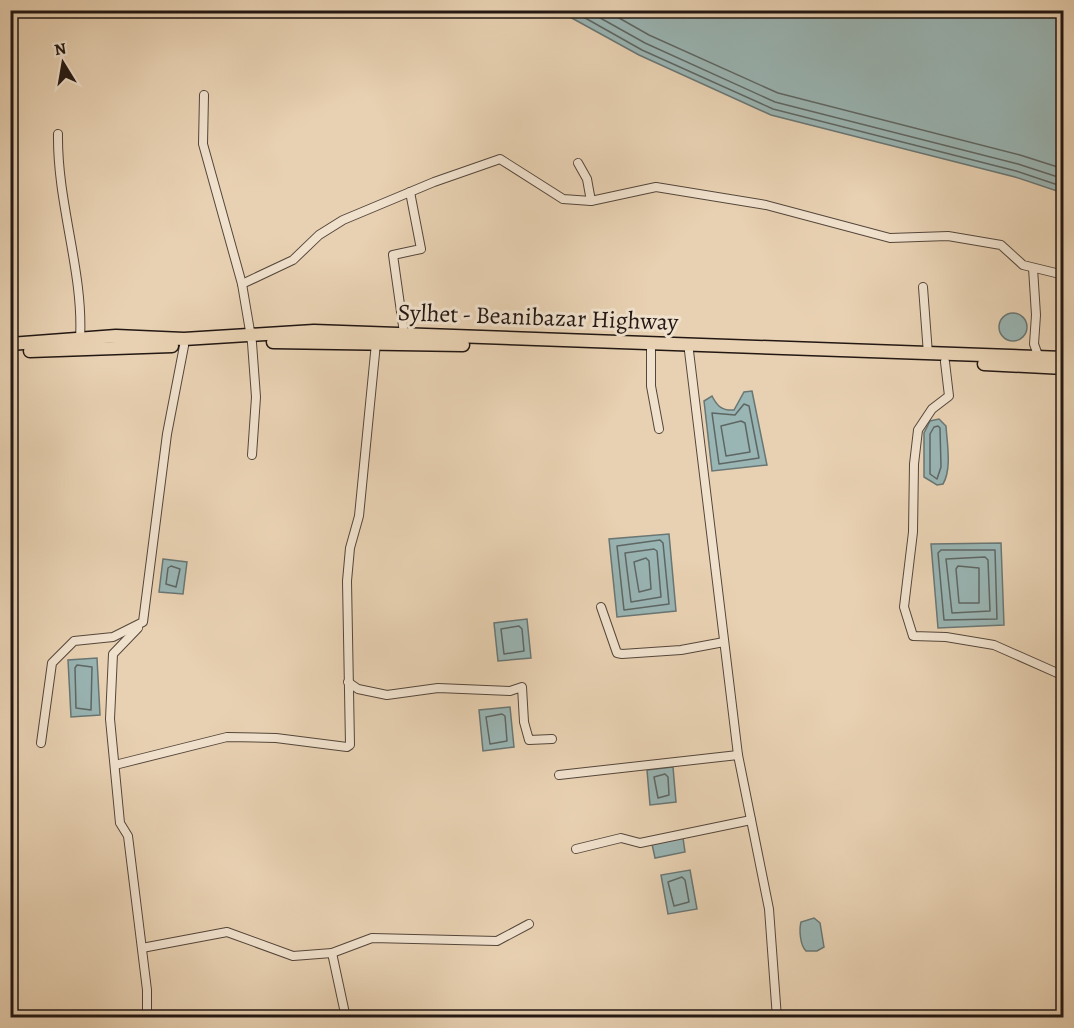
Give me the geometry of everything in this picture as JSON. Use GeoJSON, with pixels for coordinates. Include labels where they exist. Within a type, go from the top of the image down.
{"type":"FeatureCollection","features":[{"type":"Feature","properties":{"kind":"main road","name":"Sylhet - Beanibazar Highway"},"geometry":{"type":"LineString","coordinates":[[10,352],[184,346],[314,331],[1064,358]]}},
{"type":"Feature","properties":{"kind":"main road","name":"Sylhet - Beanibazar Highway"},"geometry":{"type":"LineString","coordinates":[[10,344],[116,336],[689,351],[1064,368]]}},
{"type":"Feature","properties":{"kind":"street"},"geometry":{"type":"LineString","coordinates":[[204,95],[203,144],[242,284],[251,340],[256,397],[252,455]]}},
{"type":"Feature","properties":{"kind":"street"},"geometry":{"type":"LineString","coordinates":[[58,134],[58,169],[81,312],[80,339]]}},
{"type":"Feature","properties":{"kind":"street"},"geometry":{"type":"LineString","coordinates":[[242,284],[293,260],[319,235],[343,220],[410,192],[500,159],[563,199],[591,201],[656,187],[766,205],[890,238],[948,236],[1001,245],[1023,266],[1064,275]]}},
{"type":"Feature","properties":{"kind":"street"},"geometry":{"type":"LineString","coordinates":[[578,163],[587,179],[591,201]]}},
{"type":"Feature","properties":{"kind":"street"},"geometry":{"type":"LineString","coordinates":[[394,343],[404,333],[393,255],[421,249],[410,192]]}},
{"type":"Feature","properties":{"kind":"street"},"geometry":{"type":"LineString","coordinates":[[1033,268],[1036,315],[1034,344],[1039,358]]}},
{"type":"Feature","properties":{"kind":"street"},"geometry":{"type":"LineString","coordinates":[[923,287],[928,354]]}},
{"type":"Feature","properties":{"kind":"street"},"geometry":{"type":"LineString","coordinates":[[115,765],[227,737],[276,738],[347,747],[351,741],[346,580],[350,548],[359,516],[376,343]]}},
{"type":"Feature","properties":{"kind":"street"},"geometry":{"type":"LineString","coordinates":[[147,1017],[147,990],[142,948],[128,836],[120,823],[110,718],[113,654],[143,622],[167,434],[184,346]]}},
{"type":"Feature","properties":{"kind":"street"},"geometry":{"type":"LineString","coordinates":[[651,350],[651,386],[659,429]]}},
{"type":"Feature","properties":{"kind":"street"},"geometry":{"type":"LineString","coordinates":[[689,351],[738,755],[769,909],[777,1017]]}},
{"type":"Feature","properties":{"kind":"street"},"geometry":{"type":"LineString","coordinates":[[945,362],[949,396],[932,409],[918,430],[914,464],[913,532],[904,607],[913,636],[946,637],[994,645],[1064,676]]}},
{"type":"Feature","properties":{"kind":"street"},"geometry":{"type":"LineString","coordinates":[[600,607],[617,653],[681,650],[724,642]]}},
{"type":"Feature","properties":{"kind":"street"},"geometry":{"type":"LineString","coordinates":[[41,742],[52,663],[74,641],[113,637],[143,622]]}},
{"type":"Feature","properties":{"kind":"street"},"geometry":{"type":"LineString","coordinates":[[348,682],[358,689],[387,695],[438,688],[510,691],[522,687],[524,722],[529,740],[552,739]]}},
{"type":"Feature","properties":{"kind":"street"},"geometry":{"type":"LineString","coordinates":[[559,775],[738,755]]}},
{"type":"Feature","properties":{"kind":"street"},"geometry":{"type":"LineString","coordinates":[[576,849],[621,838],[640,843],[751,820]]}},
{"type":"Feature","properties":{"kind":"street"},"geometry":{"type":"LineString","coordinates":[[142,948],[227,932],[293,956],[332,953],[372,938],[497,941],[529,924]]}},
{"type":"Feature","properties":{"kind":"street"},"geometry":{"type":"LineString","coordinates":[[332,953],[346,1017]]}},
{"type":"Feature","properties":{"kind":"water"},"geometry":{"type":"Polygon","coordinates":[[[559,11],[1063,11],[1063,193],[1015,177],[771,115],[639,55],[559,11]]]}},
{"type":"Feature","properties":{"kind":"water"},"geometry":{"type":"Polygon","coordinates":[[[1013,313],[1023,317],[1027,327],[1023,337],[1013,341],[1003,337],[999,327],[1003,317],[1013,313]]]}},
{"type":"Feature","properties":{"kind":"water"},"geometry":{"type":"Polygon","coordinates":[[[752,391],[767,465],[712,471],[704,401],[712,396],[720,407],[734,410],[744,392],[752,391]]]}},
{"type":"Feature","properties":{"kind":"water"},"geometry":{"type":"Polygon","coordinates":[[[939,419],[946,426],[948,464],[943,484],[937,485],[924,477],[924,433],[930,421],[939,419]]]}},
{"type":"Feature","properties":{"kind":"water"},"geometry":{"type":"Polygon","coordinates":[[[669,534],[676,611],[617,617],[609,539],[669,534]]]}},
{"type":"Feature","properties":{"kind":"water"},"geometry":{"type":"Polygon","coordinates":[[[1001,543],[1004,625],[938,628],[931,544],[1001,543]]]}},
{"type":"Feature","properties":{"kind":"water"},"geometry":{"type":"Polygon","coordinates":[[[163,559],[187,562],[183,594],[159,592],[163,559]]]}},
{"type":"Feature","properties":{"kind":"water"},"geometry":{"type":"Polygon","coordinates":[[[527,619],[531,658],[498,661],[494,623],[527,619]]]}},
{"type":"Feature","properties":{"kind":"water"},"geometry":{"type":"Polygon","coordinates":[[[97,658],[100,715],[71,717],[68,660],[97,658]]]}},
{"type":"Feature","properties":{"kind":"water"},"geometry":{"type":"Polygon","coordinates":[[[510,707],[514,747],[483,751],[479,710],[510,707]]]}},
{"type":"Feature","properties":{"kind":"water"},"geometry":{"type":"Polygon","coordinates":[[[673,767],[676,802],[650,805],[647,770],[673,767]]]}},
{"type":"Feature","properties":{"kind":"water"},"geometry":{"type":"Polygon","coordinates":[[[683,838],[685,852],[655,858],[652,844],[683,838]]]}},
{"type":"Feature","properties":{"kind":"water"},"geometry":{"type":"Polygon","coordinates":[[[690,870],[697,909],[668,914],[661,875],[690,870]]]}},
{"type":"Feature","properties":{"kind":"water"},"geometry":{"type":"Polygon","coordinates":[[[814,918],[820,923],[824,947],[817,951],[806,951],[802,945],[801,922],[814,918]]]}}]}
